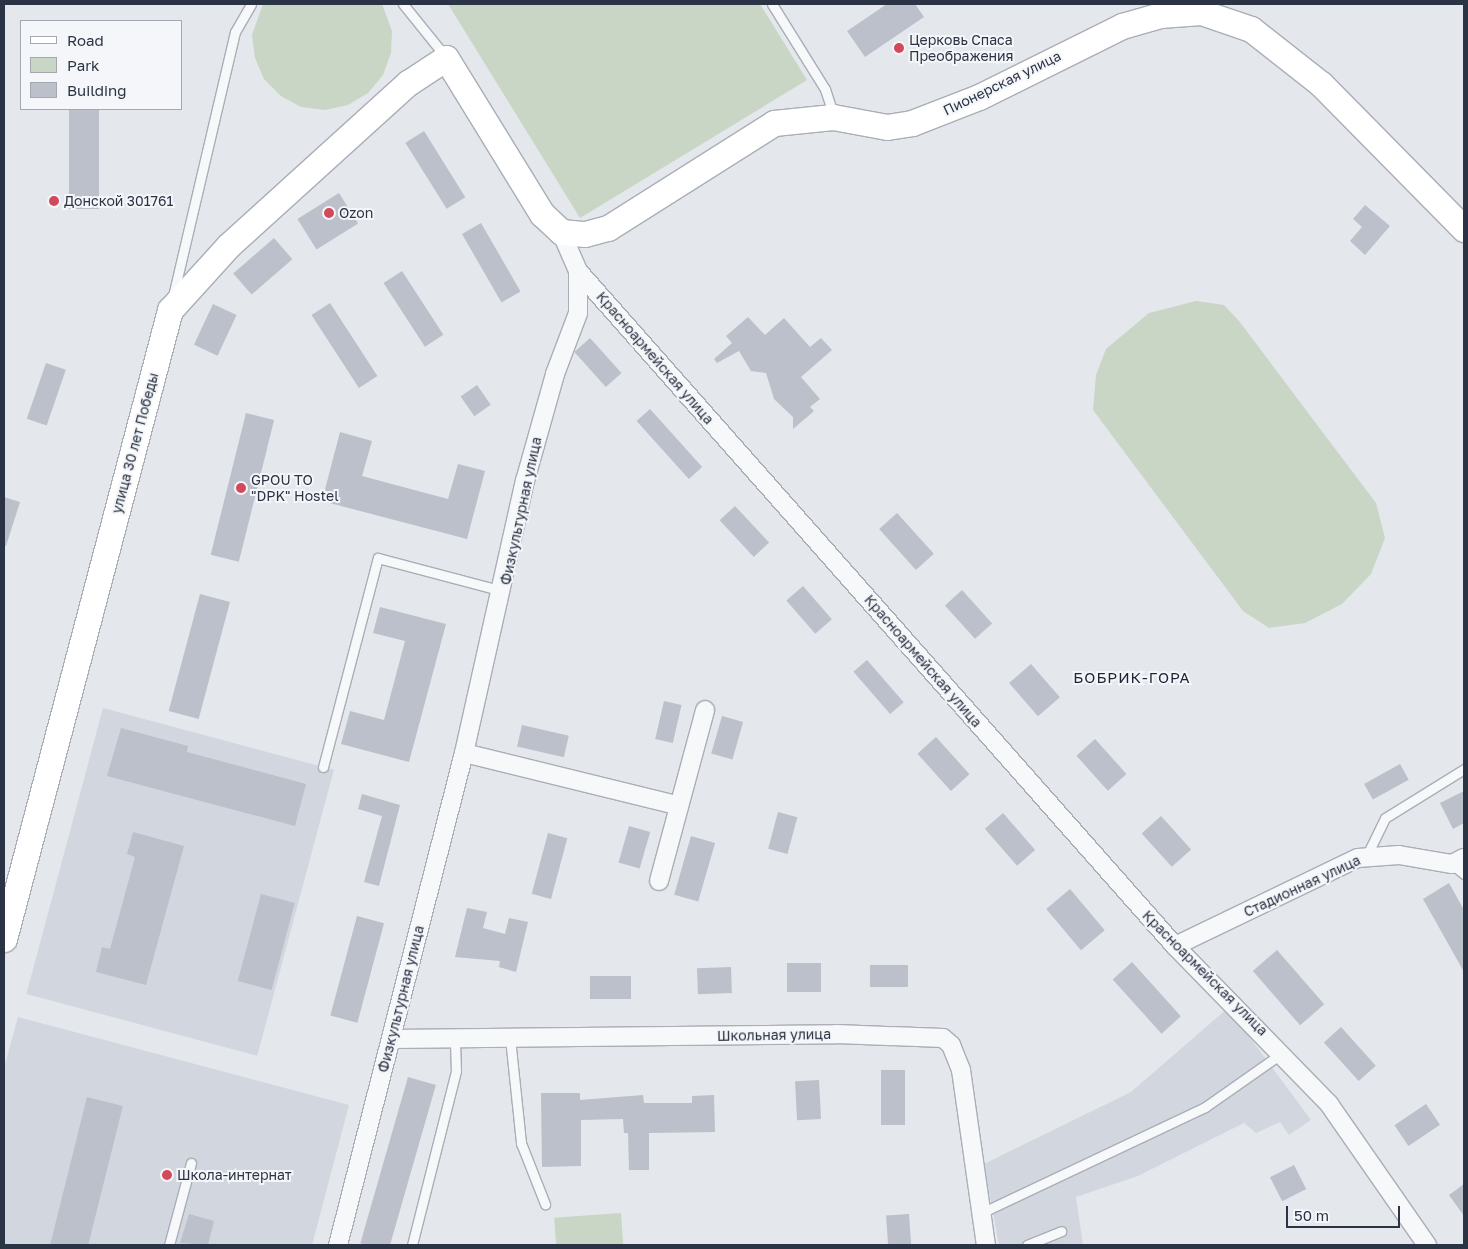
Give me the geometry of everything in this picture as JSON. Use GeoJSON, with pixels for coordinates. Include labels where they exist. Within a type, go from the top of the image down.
{"type":"FeatureCollection","features":[{"type":"Feature","properties":{"kind":"main road","name":"Пионерская улица"},"geometry":{"type":"LineString","coordinates":[[561,232],[585,234],[608,228],[774,123],[834,117],[888,126],[912,124],[979,97],[1122,26],[1160,15],[1203,8],[1252,29],[1321,84],[1464,229]]}},
{"type":"Feature","properties":{"kind":"main road","name":"улица 30 лет Победы"},"geometry":{"type":"LineString","coordinates":[[4,939],[170,310],[228,246],[408,83],[446,58]]}},
{"type":"Feature","properties":{"kind":"main road","name":"Красноармейская улица"},"geometry":{"type":"LineString","coordinates":[[446,58],[542,214],[561,232]]}},
{"type":"Feature","properties":{"kind":"street","name":"Красноармейская улица"},"geometry":{"type":"LineString","coordinates":[[561,232],[578,271],[1175,946],[1284,1052],[1329,1104],[1427,1245]]}},
{"type":"Feature","properties":{"kind":"street","name":"Физкультурная улица"},"geometry":{"type":"LineString","coordinates":[[338,1245],[504,591],[525,480],[555,374],[578,313],[578,271]]}},
{"type":"Feature","properties":{"kind":"street"},"geometry":{"type":"LineString","coordinates":[[659,880],[705,710]]}},
{"type":"Feature","properties":{"kind":"street"},"geometry":{"type":"LineString","coordinates":[[464,753],[679,806]]}},
{"type":"Feature","properties":{"kind":"street","name":"Стадионная улица"},"geometry":{"type":"LineString","coordinates":[[1175,946],[1366,857],[1399,855],[1460,865]]}},
{"type":"Feature","properties":{"kind":"street","name":"Школьная улица"},"geometry":{"type":"LineString","coordinates":[[391,1039],[837,1034],[943,1038],[951,1045],[961,1070],[986,1245]]}},
{"type":"Feature","properties":{"kind":"lane"},"geometry":{"type":"LineString","coordinates":[[170,310],[235,32],[251,4]]}},
{"type":"Feature","properties":{"kind":"lane"},"geometry":{"type":"LineString","coordinates":[[403,4],[446,58]]}},
{"type":"Feature","properties":{"kind":"lane"},"geometry":{"type":"LineString","coordinates":[[772,4],[826,89],[834,117]]}},
{"type":"Feature","properties":{"kind":"lane"},"geometry":{"type":"LineString","coordinates":[[323,767],[378,558],[504,591]]}},
{"type":"Feature","properties":{"kind":"lane"},"geometry":{"type":"LineString","coordinates":[[1366,857],[1385,818],[1464,768]]}},
{"type":"Feature","properties":{"kind":"lane"},"geometry":{"type":"LineString","coordinates":[[412,1245],[456,1071],[456,1038]]}},
{"type":"Feature","properties":{"kind":"lane"},"geometry":{"type":"LineString","coordinates":[[510,1038],[521,1143],[545,1204]]}},
{"type":"Feature","properties":{"kind":"lane"},"geometry":{"type":"LineString","coordinates":[[981,1212],[1205,1107],[1284,1052]]}},
{"type":"Feature","properties":{"kind":"lane"},"geometry":{"type":"LineString","coordinates":[[169,1245],[191,1163]]}},
{"type":"Feature","properties":{"kind":"lane"},"geometry":{"type":"LineString","coordinates":[[1027,1245],[1061,1231]]}},
{"type":"Feature","properties":{"kind":"shaded area"},"geometry":{"type":"Polygon","coordinates":[[[103,708],[334,770],[257,1056],[26,994],[103,708]]]}},
{"type":"Feature","properties":{"kind":"shaded area"},"geometry":{"type":"Polygon","coordinates":[[[1228,1008],[1311,1120],[1289,1135],[1280,1122],[1256,1133],[1244,1123],[1138,1176],[1076,1197],[1083,1245],[999,1245],[984,1164],[1131,1092],[1228,1008]]]}},
{"type":"Feature","properties":{"kind":"shaded area","name":"Школа-интернат"},"geometry":{"type":"Polygon","coordinates":[[[18,1017],[349,1105],[312,1245],[4,1245],[4,1068],[18,1017]]]}},
{"type":"Feature","properties":{"kind":"green space"},"geometry":{"type":"Polygon","coordinates":[[[263,4],[382,4],[392,31],[391,53],[383,75],[368,93],[348,105],[325,110],[301,107],[281,96],[264,79],[255,58],[252,35],[263,4]]]}},
{"type":"Feature","properties":{"kind":"green space"},"geometry":{"type":"Polygon","coordinates":[[[448,4],[760,4],[807,80],[580,218],[448,4]]]}},
{"type":"Feature","properties":{"kind":"green space"},"geometry":{"type":"Polygon","coordinates":[[[1196,301],[1224,305],[1239,321],[1376,503],[1385,538],[1371,574],[1342,604],[1305,623],[1269,628],[1243,611],[1093,410],[1096,375],[1106,349],[1149,313],[1196,301]]]}},
{"type":"Feature","properties":{"kind":"green space"},"geometry":{"type":"Polygon","coordinates":[[[621,1213],[623,1245],[556,1245],[554,1218],[621,1213]]]}},
{"type":"Feature","properties":{"kind":"building"},"geometry":{"type":"Polygon","coordinates":[[[887,4],[915,4],[924,17],[865,57],[847,31],[887,4]]]}},
{"type":"Feature","properties":{"kind":"building"},"geometry":{"type":"Polygon","coordinates":[[[69,110],[99,110],[99,209],[69,209],[69,110]]]}},
{"type":"Feature","properties":{"kind":"building"},"geometry":{"type":"Polygon","coordinates":[[[424,131],[465,197],[447,209],[405,143],[424,131]]]}},
{"type":"Feature","properties":{"kind":"building"},"geometry":{"type":"Polygon","coordinates":[[[339,193],[358,224],[317,249],[297,219],[339,193]]]}},
{"type":"Feature","properties":{"kind":"building"},"geometry":{"type":"Polygon","coordinates":[[[1365,205],[1390,226],[1365,255],[1350,241],[1362,227],[1353,219],[1365,205]]]}},
{"type":"Feature","properties":{"kind":"building"},"geometry":{"type":"Polygon","coordinates":[[[481,223],[520,291],[501,302],[462,234],[481,223]]]}},
{"type":"Feature","properties":{"kind":"building"},"geometry":{"type":"Polygon","coordinates":[[[274,238],[292,259],[252,295],[233,273],[274,238]]]}},
{"type":"Feature","properties":{"kind":"building"},"geometry":{"type":"Polygon","coordinates":[[[402,271],[443,335],[425,347],[384,283],[402,271]]]}},
{"type":"Feature","properties":{"kind":"building"},"geometry":{"type":"Polygon","coordinates":[[[330,303],[377,376],[359,388],[312,315],[330,303]]]}},
{"type":"Feature","properties":{"kind":"building"},"geometry":{"type":"Polygon","coordinates":[[[213,304],[237,315],[218,356],[194,345],[213,304]]]}},
{"type":"Feature","properties":{"kind":"building"},"geometry":{"type":"Polygon","coordinates":[[[748,317],[765,335],[784,318],[810,347],[821,338],[832,350],[801,377],[820,399],[810,407],[814,411],[793,429],[793,417],[774,399],[766,373],[751,371],[739,351],[717,363],[714,359],[732,343],[726,336],[748,317]]]}},
{"type":"Feature","properties":{"kind":"building"},"geometry":{"type":"Polygon","coordinates":[[[590,338],[621,373],[606,387],[574,352],[590,338]]]}},
{"type":"Feature","properties":{"kind":"building"},"geometry":{"type":"Polygon","coordinates":[[[46,363],[66,370],[47,426],[27,419],[46,363]]]}},
{"type":"Feature","properties":{"kind":"building"},"geometry":{"type":"Polygon","coordinates":[[[477,385],[491,405],[474,416],[461,396],[477,385]]]}},
{"type":"Feature","properties":{"kind":"building"},"geometry":{"type":"Polygon","coordinates":[[[650,409],[702,467],[689,479],[637,421],[650,409]]]}},
{"type":"Feature","properties":{"kind":"building"},"geometry":{"type":"Polygon","coordinates":[[[246,413],[274,420],[239,562],[211,555],[246,413]]]}},
{"type":"Feature","properties":{"kind":"building"},"geometry":{"type":"Polygon","coordinates":[[[340,432],[372,441],[362,476],[448,499],[458,464],[485,471],[467,539],[322,501],[340,432]]]}},
{"type":"Feature","properties":{"kind":"building"},"geometry":{"type":"Polygon","coordinates":[[[4,497],[20,502],[6,546],[4,545],[4,497]]]}},
{"type":"Feature","properties":{"kind":"building"},"geometry":{"type":"Polygon","coordinates":[[[735,506],[769,543],[754,557],[720,520],[735,506]]]}},
{"type":"Feature","properties":{"kind":"building"},"geometry":{"type":"Polygon","coordinates":[[[897,513],[934,554],[916,570],[879,529],[897,513]]]}},
{"type":"Feature","properties":{"kind":"building"},"geometry":{"type":"Polygon","coordinates":[[[803,586],[832,619],[815,634],[786,600],[803,586]]]}},
{"type":"Feature","properties":{"kind":"building"},"geometry":{"type":"Polygon","coordinates":[[[962,590],[992,623],[975,639],[945,605],[962,590]]]}},
{"type":"Feature","properties":{"kind":"building"},"geometry":{"type":"Polygon","coordinates":[[[200,594],[230,602],[199,719],[169,711],[200,594]]]}},
{"type":"Feature","properties":{"kind":"building"},"geometry":{"type":"Polygon","coordinates":[[[380,607],[446,624],[409,762],[341,744],[350,711],[384,720],[405,641],[373,633],[380,607]]]}},
{"type":"Feature","properties":{"kind":"building"},"geometry":{"type":"Polygon","coordinates":[[[867,660],[904,702],[890,714],[853,672],[867,660]]]}},
{"type":"Feature","properties":{"kind":"building"},"geometry":{"type":"Polygon","coordinates":[[[1031,664],[1060,697],[1038,716],[1009,683],[1031,664]]]}},
{"type":"Feature","properties":{"kind":"building"},"geometry":{"type":"Polygon","coordinates":[[[664,701],[682,705],[673,743],[655,739],[664,701]]]}},
{"type":"Feature","properties":{"kind":"building"},"geometry":{"type":"Polygon","coordinates":[[[722,716],[743,722],[732,760],[711,753],[722,716]]]}},
{"type":"Feature","properties":{"kind":"building"},"geometry":{"type":"Polygon","coordinates":[[[522,725],[569,736],[564,757],[517,746],[522,725]]]}},
{"type":"Feature","properties":{"kind":"building"},"geometry":{"type":"Polygon","coordinates":[[[121,728],[188,746],[187,752],[306,784],[295,826],[107,776],[121,728]]]}},
{"type":"Feature","properties":{"kind":"building"},"geometry":{"type":"Polygon","coordinates":[[[936,737],[969,774],[951,791],[917,754],[936,737]]]}},
{"type":"Feature","properties":{"kind":"building"},"geometry":{"type":"Polygon","coordinates":[[[1095,739],[1126,774],[1108,791],[1076,756],[1095,739]]]}},
{"type":"Feature","properties":{"kind":"building"},"geometry":{"type":"Polygon","coordinates":[[[1400,764],[1409,780],[1373,800],[1364,784],[1400,764]]]}},
{"type":"Feature","properties":{"kind":"building"},"geometry":{"type":"Polygon","coordinates":[[[1464,791],[1464,823],[1453,829],[1440,803],[1464,791]]]}},
{"type":"Feature","properties":{"kind":"building"},"geometry":{"type":"Polygon","coordinates":[[[362,794],[400,805],[379,886],[364,882],[382,816],[358,809],[362,794]]]}},
{"type":"Feature","properties":{"kind":"building"},"geometry":{"type":"Polygon","coordinates":[[[778,812],[797,817],[787,854],[768,849],[778,812]]]}},
{"type":"Feature","properties":{"kind":"building"},"geometry":{"type":"Polygon","coordinates":[[[1003,813],[1035,850],[1017,866],[985,829],[1003,813]]]}},
{"type":"Feature","properties":{"kind":"building"},"geometry":{"type":"Polygon","coordinates":[[[1161,816],[1191,849],[1172,867],[1142,833],[1161,816]]]}},
{"type":"Feature","properties":{"kind":"building"},"geometry":{"type":"Polygon","coordinates":[[[629,826],[650,832],[640,869],[619,863],[629,826]]]}},
{"type":"Feature","properties":{"kind":"building"},"geometry":{"type":"Polygon","coordinates":[[[133,832],[184,846],[146,985],[96,972],[102,947],[110,949],[135,857],[127,854],[133,832]]]}},
{"type":"Feature","properties":{"kind":"building"},"geometry":{"type":"Polygon","coordinates":[[[548,833],[567,838],[551,899],[532,894],[548,833]]]}},
{"type":"Feature","properties":{"kind":"building"},"geometry":{"type":"Polygon","coordinates":[[[691,836],[715,843],[698,902],[674,895],[691,836]]]}},
{"type":"Feature","properties":{"kind":"building"},"geometry":{"type":"Polygon","coordinates":[[[1449,883],[1464,910],[1464,972],[1423,899],[1449,883]]]}},
{"type":"Feature","properties":{"kind":"building"},"geometry":{"type":"Polygon","coordinates":[[[1070,889],[1105,930],[1081,950],[1046,909],[1070,889]]]}},
{"type":"Feature","properties":{"kind":"building"},"geometry":{"type":"Polygon","coordinates":[[[261,894],[295,903],[272,990],[238,981],[261,894]]]}},
{"type":"Feature","properties":{"kind":"building"},"geometry":{"type":"Polygon","coordinates":[[[467,908],[487,912],[483,928],[505,934],[509,918],[528,922],[516,972],[499,967],[500,961],[455,957],[467,908]]]}},
{"type":"Feature","properties":{"kind":"building"},"geometry":{"type":"Polygon","coordinates":[[[357,916],[384,923],[357,1023],[330,1015],[357,916]]]}},
{"type":"Feature","properties":{"kind":"building"},"geometry":{"type":"Polygon","coordinates":[[[1277,950],[1324,1004],[1300,1025],[1253,971],[1277,950]]]}},
{"type":"Feature","properties":{"kind":"building"},"geometry":{"type":"Polygon","coordinates":[[[1132,962],[1181,1016],[1162,1034],[1113,979],[1132,962]]]}},
{"type":"Feature","properties":{"kind":"building"},"geometry":{"type":"Polygon","coordinates":[[[787,963],[821,963],[821,992],[787,992],[787,963]]]}},
{"type":"Feature","properties":{"kind":"building"},"geometry":{"type":"Polygon","coordinates":[[[870,965],[908,965],[908,987],[870,987],[870,965]]]}},
{"type":"Feature","properties":{"kind":"building"},"geometry":{"type":"Polygon","coordinates":[[[731,967],[732,993],[698,994],[697,968],[731,967]]]}},
{"type":"Feature","properties":{"kind":"building"},"geometry":{"type":"Polygon","coordinates":[[[590,976],[631,976],[631,999],[590,999],[590,976]]]}},
{"type":"Feature","properties":{"kind":"building"},"geometry":{"type":"Polygon","coordinates":[[[1341,1027],[1376,1066],[1359,1081],[1324,1042],[1341,1027]]]}},
{"type":"Feature","properties":{"kind":"building"},"geometry":{"type":"Polygon","coordinates":[[[881,1070],[905,1070],[905,1125],[881,1125],[881,1070]]]}},
{"type":"Feature","properties":{"kind":"building"},"geometry":{"type":"Polygon","coordinates":[[[408,1077],[436,1085],[390,1245],[360,1243],[408,1077]]]}},
{"type":"Feature","properties":{"kind":"building"},"geometry":{"type":"Polygon","coordinates":[[[819,1080],[821,1119],[797,1120],[795,1081],[819,1080]]]}},
{"type":"Feature","properties":{"kind":"building"},"geometry":{"type":"Polygon","coordinates":[[[541,1093],[580,1093],[580,1100],[643,1095],[644,1103],[692,1103],[692,1096],[714,1095],[715,1132],[649,1133],[649,1170],[629,1170],[628,1133],[624,1133],[623,1119],[581,1120],[581,1166],[542,1167],[541,1093]]]}},
{"type":"Feature","properties":{"kind":"building"},"geometry":{"type":"Polygon","coordinates":[[[87,1097],[123,1106],[88,1245],[50,1245],[87,1097]]]}},
{"type":"Feature","properties":{"kind":"building"},"geometry":{"type":"Polygon","coordinates":[[[1426,1104],[1440,1125],[1408,1146],[1394,1125],[1426,1104]]]}},
{"type":"Feature","properties":{"kind":"building"},"geometry":{"type":"Polygon","coordinates":[[[1294,1165],[1306,1189],[1282,1201],[1270,1177],[1294,1165]]]}},
{"type":"Feature","properties":{"kind":"building"},"geometry":{"type":"Polygon","coordinates":[[[1464,1184],[1464,1216],[1449,1195],[1464,1184]]]}},
{"type":"Feature","properties":{"kind":"building"},"geometry":{"type":"Polygon","coordinates":[[[189,1214],[214,1221],[208,1245],[180,1243],[189,1214]]]}},
{"type":"Feature","properties":{"kind":"building"},"geometry":{"type":"Polygon","coordinates":[[[909,1214],[911,1245],[888,1245],[886,1216],[909,1214]]]}},
{"type":"Feature","properties":{"kind":"place","name":"Церковь Спаса Преображения"},"geometry":{"type":"Point","coordinates":[899,48]}},
{"type":"Feature","properties":{"kind":"place","name":"Донской 301761"},"geometry":{"type":"Point","coordinates":[54,201]}},
{"type":"Feature","properties":{"kind":"place","name":"Ozon"},"geometry":{"type":"Point","coordinates":[329,213]}},
{"type":"Feature","properties":{"kind":"place","name":"GPOU TO \"DPK\" Hostel"},"geometry":{"type":"Point","coordinates":[241,488]}},
{"type":"Feature","properties":{"kind":"place","name":"Школа-интернат"},"geometry":{"type":"Point","coordinates":[167,1175]}},
{"type":"Feature","properties":{"kind":"district","name":"БОБРИК-ГОРА"},"geometry":{"type":"Point","coordinates":[1132,678]}}]}
